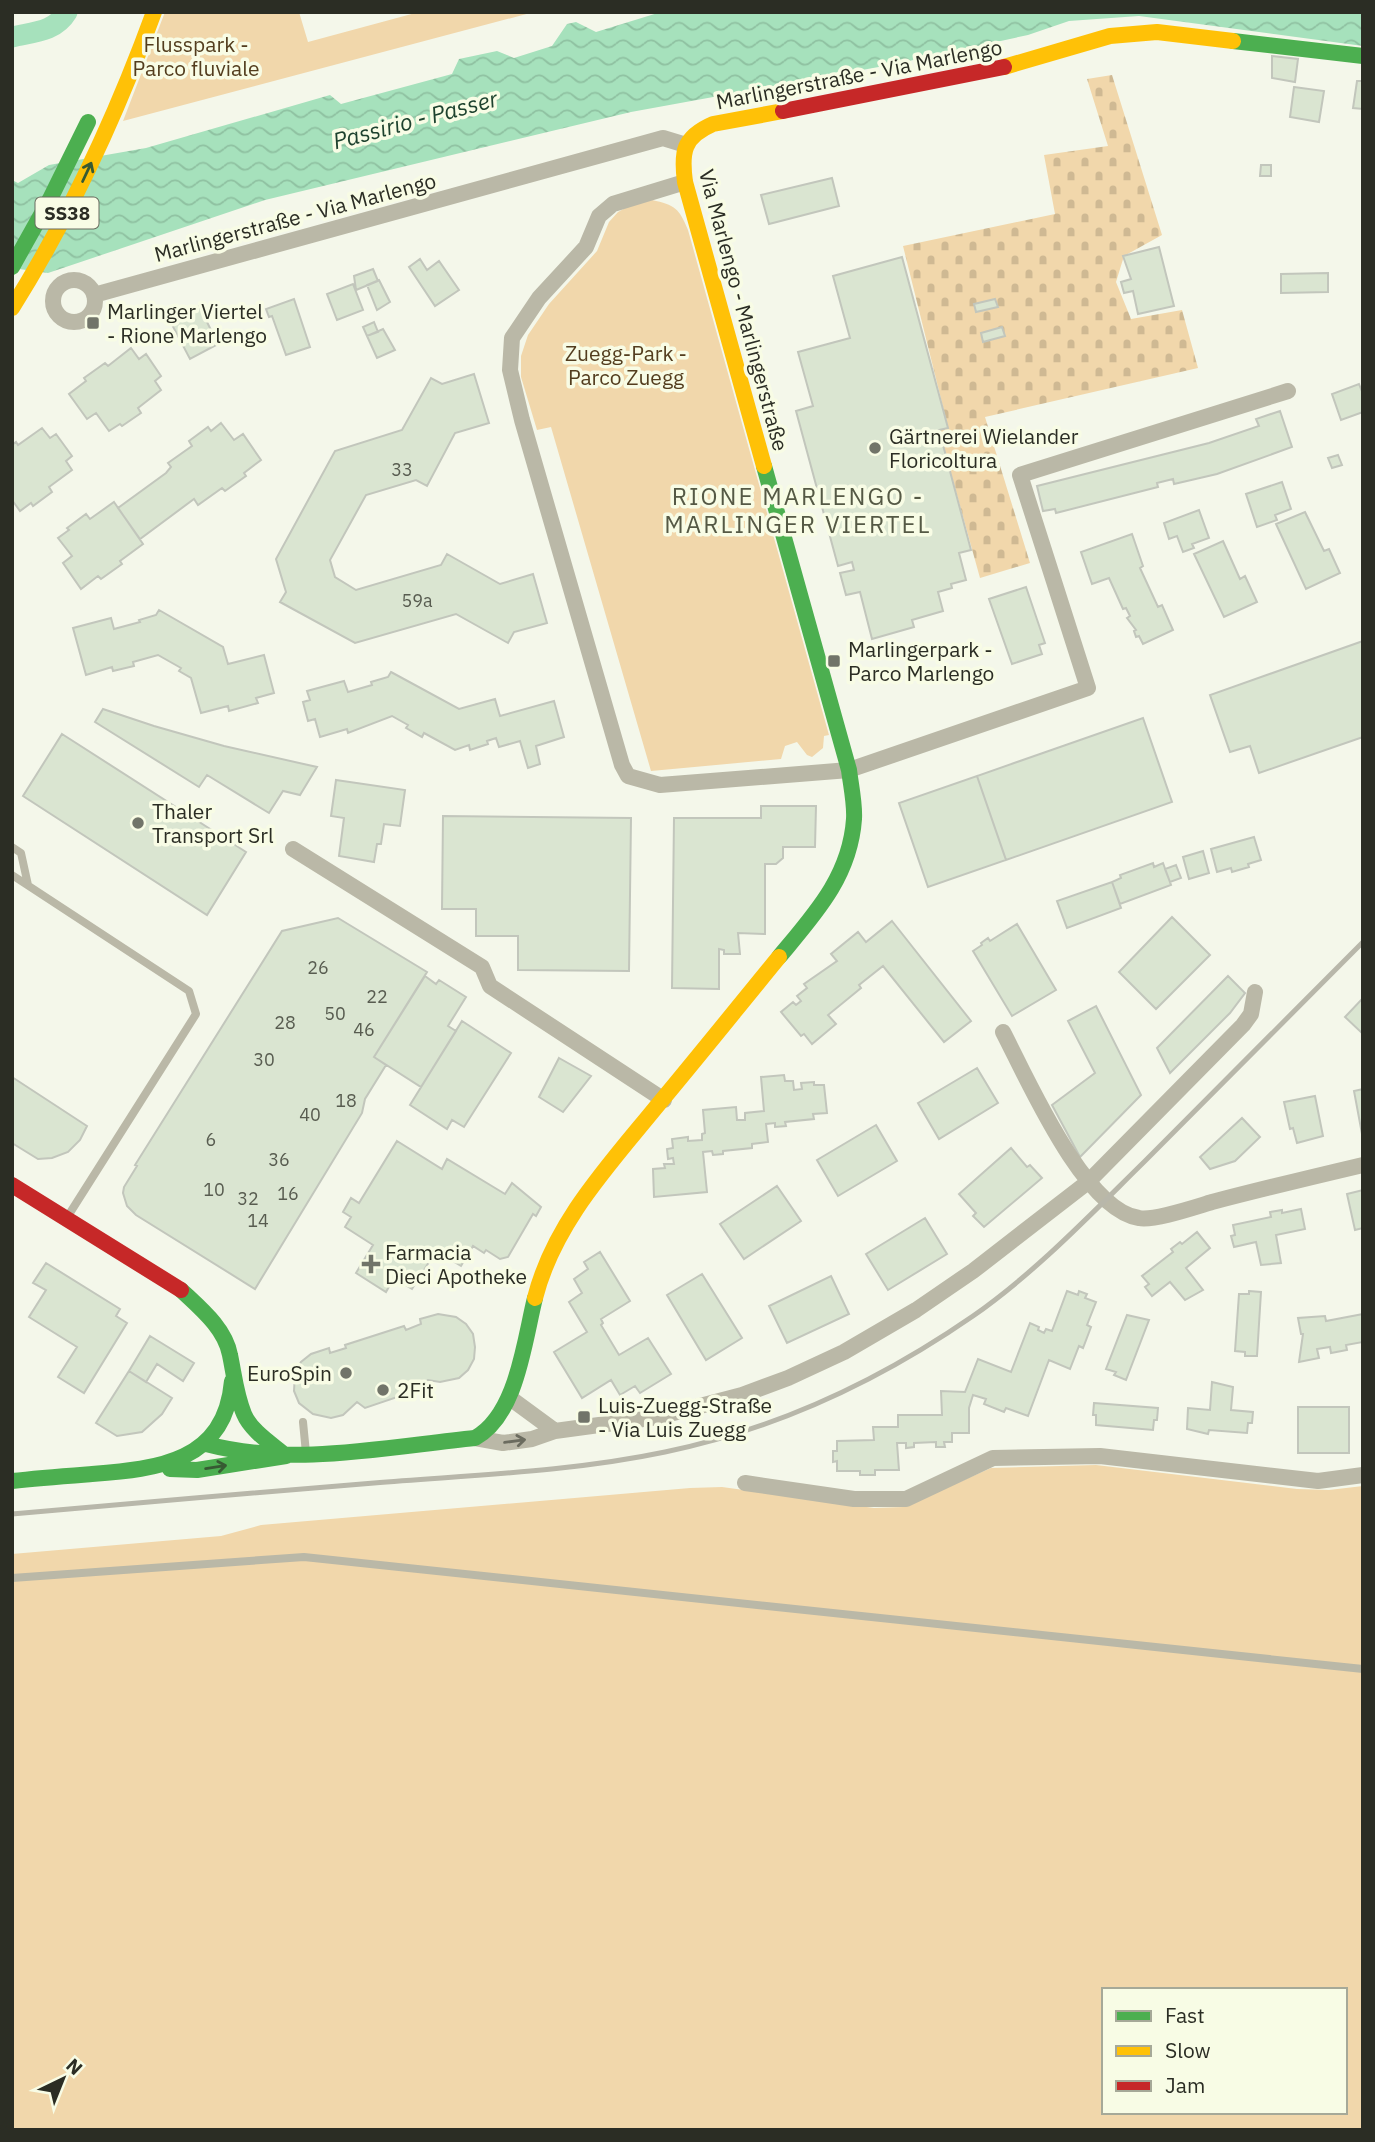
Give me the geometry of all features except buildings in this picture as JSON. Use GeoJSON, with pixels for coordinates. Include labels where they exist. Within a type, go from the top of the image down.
{"type":"FeatureCollection","features":[{"type":"Feature","properties":{"kind":"main road","name":"SS38"},"geometry":{"type":"LineString","coordinates":[[16,302],[71,206],[108,127],[153,12]]}},
{"type":"Feature","properties":{"kind":"main road","name":"Marlingerstraße - Via Marlengo"},"geometry":{"type":"LineString","coordinates":[[686,145],[702,128],[713,124],[991,71],[1110,36],[1157,32],[1363,56]]}},
{"type":"Feature","properties":{"kind":"main road","name":"SS38"},"geometry":{"type":"LineString","coordinates":[[12,267],[50,199],[93,110]]}},
{"type":"Feature","properties":{"kind":"main road","name":"Via Marlengo - Marlingerstraße"},"geometry":{"type":"LineString","coordinates":[[510,1398],[542,1272],[560,1234],[596,1181],[829,896],[848,854],[854,818],[849,769],[685,182],[683,155],[686,145]]}},
{"type":"Feature","properties":{"kind":"main road"},"geometry":{"type":"LineString","coordinates":[[12,1185],[179,1288],[208,1315],[230,1353],[232,1372],[244,1415],[255,1430],[286,1456]]}},
{"type":"Feature","properties":{"kind":"main road"},"geometry":{"type":"LineString","coordinates":[[148,1469],[190,1457],[206,1444],[229,1403],[232,1372]]}},
{"type":"Feature","properties":{"kind":"main road"},"geometry":{"type":"LineString","coordinates":[[206,1444],[237,1452],[306,1456],[475,1438],[488,1431],[496,1422],[510,1398]]}},
{"type":"Feature","properties":{"kind":"main road"},"geometry":{"type":"LineString","coordinates":[[12,1481],[148,1469],[197,1470],[286,1456]]}},
{"type":"Feature","properties":{"kind":"street","name":"Marlingerstraße - Via Marlengo"},"geometry":{"type":"LineString","coordinates":[[94,295],[663,138],[686,145]]}},
{"type":"Feature","properties":{"kind":"street"},"geometry":{"type":"LineString","coordinates":[[685,182],[613,204],[599,216],[586,247],[532,308],[512,338],[510,369],[522,420],[622,765],[628,776],[660,785],[849,769],[1088,688],[1020,475],[1288,391]]}},
{"type":"Feature","properties":{"kind":"street"},"geometry":{"type":"LineString","coordinates":[[293,849],[482,967],[489,986],[664,1100]]}},
{"type":"Feature","properties":{"kind":"street"},"geometry":{"type":"LineString","coordinates":[[475,1438],[503,1443],[532,1439],[555,1431],[659,1417],[741,1395],[788,1378],[844,1352],[916,1310],[973,1271],[1088,1182],[1243,1025],[1251,1014],[1255,992]]}},
{"type":"Feature","properties":{"kind":"street"},"geometry":{"type":"LineString","coordinates":[[1003,1032],[1064,1148],[1088,1182],[1117,1208],[1139,1218],[1177,1212],[1281,1184],[1363,1166]]}},
{"type":"Feature","properties":{"kind":"street"},"geometry":{"type":"LineString","coordinates":[[510,1398],[555,1431]]}},
{"type":"Feature","properties":{"kind":"street"},"geometry":{"type":"LineString","coordinates":[[745,1483],[854,1499],[906,1499],[993,1458],[1100,1456],[1318,1481],[1363,1475]]}},
{"type":"Feature","properties":{"kind":"lane"},"geometry":{"type":"LineString","coordinates":[[12,847],[21,853],[28,885]]}},
{"type":"Feature","properties":{"kind":"lane"},"geometry":{"type":"LineString","coordinates":[[12,875],[189,991],[197,1014],[67,1218]]}},
{"type":"Feature","properties":{"kind":"lane"},"geometry":{"type":"LineString","coordinates":[[303,1422],[306,1456]]}},
{"type":"Feature","properties":{"kind":"lane"},"geometry":{"type":"LineString","coordinates":[[12,1578],[304,1557],[1363,1669]]}},
{"type":"Feature","properties":{"kind":"green space","name":"Flusspark - Parco fluviale"},"geometry":{"type":"Polygon","coordinates":[[[165,12],[299,12],[308,42],[419,12],[534,12],[123,121],[165,12]]]}},
{"type":"Feature","properties":{"kind":"green space"},"geometry":{"type":"Polygon","coordinates":[[[1112,75],[1162,235],[1124,256],[1116,282],[1131,319],[1182,310],[1198,368],[985,417],[1030,563],[980,578],[939,430],[948,427],[903,246],[1055,214],[1044,155],[1108,146],[1087,79],[1112,75]]]}},
{"type":"Feature","properties":{"kind":"green space","name":"Zuegg-Park - Parco Zuegg"},"geometry":{"type":"Polygon","coordinates":[[[652,200],[675,209],[688,230],[829,735],[824,736],[823,748],[812,757],[807,755],[797,742],[785,746],[781,759],[651,771],[551,427],[537,430],[521,377],[521,356],[528,335],[549,304],[597,251],[609,222],[618,212],[629,206],[652,200]]]}},
{"type":"Feature","properties":{"kind":"green space"},"geometry":{"type":"Polygon","coordinates":[[[1096,1465],[1297,1489],[1329,1490],[1363,1486],[1363,2130],[12,2130],[12,1554],[221,1536],[261,1525],[690,1488],[722,1487],[874,1508],[903,1507],[991,1468],[1096,1465]]]}},
{"type":"Feature","properties":{"kind":"water","name":"Passirio - Passer"},"geometry":{"type":"Polygon","coordinates":[[[661,12],[1363,12],[1363,46],[1139,16],[1069,21],[1028,35],[895,64],[631,112],[265,200],[48,273],[12,268],[12,180],[18,183],[49,165],[146,148],[330,95],[341,104],[452,74],[459,59],[497,51],[514,58],[552,46],[567,24],[576,22],[596,32],[661,12]]]}},
{"type":"Feature","properties":{"kind":"waterway"},"geometry":{"type":"LineString","coordinates":[[12,37],[50,27],[67,12]]}},
{"type":"Feature","properties":{"kind":"railway"},"geometry":{"type":"LineString","coordinates":[[12,1514],[520,1472],[629,1459],[707,1442],[787,1416],[826,1400],[864,1382],[937,1340],[1019,1281],[1104,1202],[1363,942]]}},
{"type":"Feature","properties":{"kind":"traffic: fast"},"geometry":{"type":"LineString","coordinates":[[1233,41],[1363,56]]}},
{"type":"Feature","properties":{"kind":"traffic: fast"},"geometry":{"type":"LineString","coordinates":[[12,267],[88,122]]}},
{"type":"Feature","properties":{"kind":"traffic: fast"},"geometry":{"type":"LineString","coordinates":[[764,466],[849,770],[854,813],[851,840],[838,877],[817,910],[779,957]]}},
{"type":"Feature","properties":{"kind":"traffic: fast"},"geometry":{"type":"LineString","coordinates":[[181,1290],[211,1319],[223,1336],[247,1420],[262,1437],[286,1456]]}},
{"type":"Feature","properties":{"kind":"traffic: fast"},"geometry":{"type":"LineString","coordinates":[[206,1444],[239,1451],[306,1455],[475,1438],[501,1413],[510,1395],[535,1298]]}},
{"type":"Feature","properties":{"kind":"traffic: fast"},"geometry":{"type":"LineString","coordinates":[[12,1481],[141,1469],[184,1456],[202,1445],[216,1429],[227,1408],[232,1381]]}},
{"type":"Feature","properties":{"kind":"traffic: fast"},"geometry":{"type":"LineString","coordinates":[[170,1469],[197,1470],[286,1456]]}},
{"type":"Feature","properties":{"kind":"traffic: slow"},"geometry":{"type":"LineString","coordinates":[[12,308],[54,237],[91,164],[154,12]]}},
{"type":"Feature","properties":{"kind":"traffic: slow"},"geometry":{"type":"LineString","coordinates":[[1004,67],[1110,36],[1157,32],[1233,41]]}},
{"type":"Feature","properties":{"kind":"traffic: slow"},"geometry":{"type":"LineString","coordinates":[[764,466],[685,182],[683,162],[690,140],[703,129],[713,124],[783,111]]}},
{"type":"Feature","properties":{"kind":"traffic: slow"},"geometry":{"type":"LineString","coordinates":[[535,1298],[555,1245],[585,1196],[779,957]]}},
{"type":"Feature","properties":{"kind":"traffic: jam"},"geometry":{"type":"LineString","coordinates":[[783,111],[1004,67]]}},
{"type":"Feature","properties":{"kind":"traffic: jam"},"geometry":{"type":"LineString","coordinates":[[12,1185],[181,1290]]}},
{"type":"Feature","properties":{"kind":"place","name":"Marlinger Viertel - Rione Marlengo"},"geometry":{"type":"Point","coordinates":[93,323]}},
{"type":"Feature","properties":{"kind":"place","name":"Gärtnerei Wielander Floricoltura"},"geometry":{"type":"Point","coordinates":[875,448]}},
{"type":"Feature","properties":{"kind":"place","name":"Marlingerpark - Parco Marlengo"},"geometry":{"type":"Point","coordinates":[834,661]}},
{"type":"Feature","properties":{"kind":"place","name":"Thaler Transport Srl"},"geometry":{"type":"Point","coordinates":[138,823]}},
{"type":"Feature","properties":{"kind":"place","name":"Farmacia Dieci Apotheke"},"geometry":{"type":"Point","coordinates":[371,1264]}},
{"type":"Feature","properties":{"kind":"place","name":"EuroSpin"},"geometry":{"type":"Point","coordinates":[346,1373]}},
{"type":"Feature","properties":{"kind":"place","name":"2Fit"},"geometry":{"type":"Point","coordinates":[383,1390]}},
{"type":"Feature","properties":{"kind":"place","name":"Luis-Zuegg-Straße - Via Luis Zuegg"},"geometry":{"type":"Point","coordinates":[584,1417]}},
{"type":"Feature","properties":{"kind":"district","name":"RIONE MARLENGO - MARLINGER VIERTEL"},"geometry":{"type":"Point","coordinates":[798,510]}}]}
